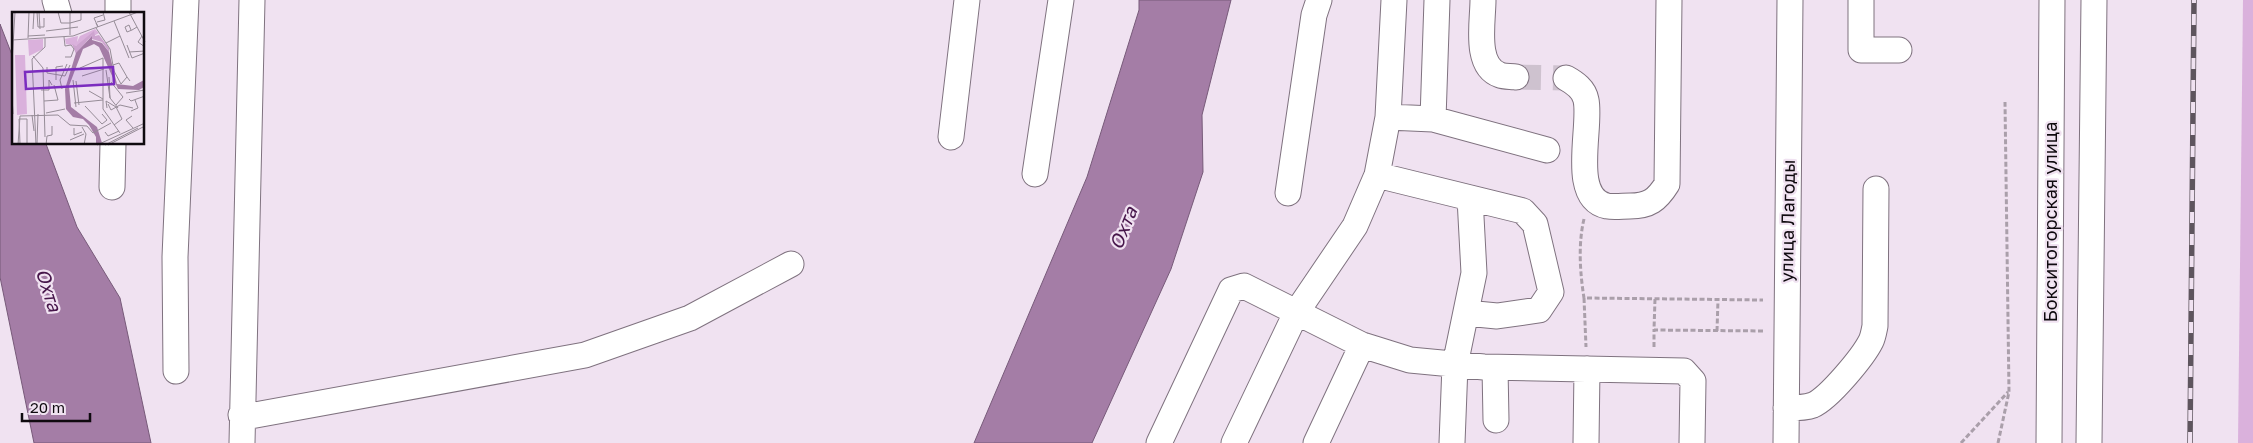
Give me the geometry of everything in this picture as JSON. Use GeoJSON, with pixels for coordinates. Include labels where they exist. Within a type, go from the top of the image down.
{"type":"FeatureCollection","features":[{"type":"Feature","properties":{"kind":"street"},"geometry":{"type":"LineString","coordinates":[[176,371],[175,257],[186,0]]}},
{"type":"Feature","properties":{"kind":"street"},"geometry":{"type":"LineString","coordinates":[[242,443],[241,415],[252,0]]}},
{"type":"Feature","properties":{"kind":"street"},"geometry":{"type":"LineString","coordinates":[[951,137],[967,0]]}},
{"type":"Feature","properties":{"kind":"street"},"geometry":{"type":"LineString","coordinates":[[1035,174],[1061,0]]}},
{"type":"Feature","properties":{"kind":"street"},"geometry":{"type":"LineString","coordinates":[[1288,193],[1314,15],[1319,0]]}},
{"type":"Feature","properties":{"kind":"street"},"geometry":{"type":"LineString","coordinates":[[1234,443],[1296,313],[1355,226],[1377,175],[1388,117],[1394,0]]}},
{"type":"Feature","properties":{"kind":"street"},"geometry":{"type":"LineString","coordinates":[[1433,119],[1437,0]]}},
{"type":"Feature","properties":{"kind":"street"},"geometry":{"type":"LineString","coordinates":[[1483,0],[1484,55],[1489,68],[1500,76],[1516,77]]}},
{"type":"Feature","properties":{"kind":"street"},"geometry":{"type":"LineString","coordinates":[[1566,78],[1579,86],[1586,100],[1585,183],[1594,198],[1606,206],[1644,206],[1658,198],[1667,184],[1669,0]]}},
{"type":"Feature","properties":{"kind":"street","name":"улица Лагоды"},"geometry":{"type":"LineString","coordinates":[[1786,443],[1790,0]]}},
{"type":"Feature","properties":{"kind":"street"},"geometry":{"type":"LineString","coordinates":[[1861,0],[1861,50],[1900,50]]}},
{"type":"Feature","properties":{"kind":"street","name":"Бокситогорская улица"},"geometry":{"type":"LineString","coordinates":[[2049,443],[2052,0]]}},
{"type":"Feature","properties":{"kind":"street"},"geometry":{"type":"LineString","coordinates":[[2089,443],[2094,0]]}},
{"type":"Feature","properties":{"kind":"street"},"geometry":{"type":"LineString","coordinates":[[1388,117],[1433,119],[1547,150]]}},
{"type":"Feature","properties":{"kind":"street"},"geometry":{"type":"LineString","coordinates":[[112,187],[113,145]]}},
{"type":"Feature","properties":{"kind":"street"},"geometry":{"type":"LineString","coordinates":[[1377,175],[1523,211],[1535,224],[1551,292],[1539,310],[1497,316],[1466,313]]}},
{"type":"Feature","properties":{"kind":"street"},"geometry":{"type":"LineString","coordinates":[[1786,408],[1804,408],[1815,404],[1824,397],[1864,352],[1872,340],[1875,326],[1876,189]]}},
{"type":"Feature","properties":{"kind":"street"},"geometry":{"type":"LineString","coordinates":[[1452,443],[1455,366],[1474,273],[1470,198]]}},
{"type":"Feature","properties":{"kind":"street"},"geometry":{"type":"LineString","coordinates":[[241,415],[260,414],[585,355],[690,318],[792,264]]}},
{"type":"Feature","properties":{"kind":"street"},"geometry":{"type":"LineString","coordinates":[[1159,443],[1231,290],[1244,286],[1362,345],[1410,360],[1455,366],[1495,368],[1684,371],[1693,381],[1692,443]]}},
{"type":"Feature","properties":{"kind":"street"},"geometry":{"type":"LineString","coordinates":[[1316,443],[1362,345]]}},
{"type":"Feature","properties":{"kind":"street"},"geometry":{"type":"LineString","coordinates":[[1495,368],[1496,420]]}},
{"type":"Feature","properties":{"kind":"street"},"geometry":{"type":"LineString","coordinates":[[1586,443],[1587,369]]}},
{"type":"Feature","properties":{"kind":"path"},"geometry":{"type":"LineString","coordinates":[[1998,443],[2008,392],[2005,102]]}},
{"type":"Feature","properties":{"kind":"path"},"geometry":{"type":"LineString","coordinates":[[1587,369],[1584,298],[1581,279],[1582,230],[1586,212],[1594,198]]}},
{"type":"Feature","properties":{"kind":"path"},"geometry":{"type":"LineString","coordinates":[[1584,298],[1787,300]]}},
{"type":"Feature","properties":{"kind":"path"},"geometry":{"type":"LineString","coordinates":[[1655,299],[1654,330],[1787,331]]}},
{"type":"Feature","properties":{"kind":"path"},"geometry":{"type":"LineString","coordinates":[[1717,330],[1718,300]]}},
{"type":"Feature","properties":{"kind":"path"},"geometry":{"type":"LineString","coordinates":[[1961,443],[2008,392]]}},
{"type":"Feature","properties":{"kind":"shaded area"},"geometry":{"type":"Polygon","coordinates":[[[2243,0],[2253,0],[2253,443],[2238,443],[2243,0]]]}},
{"type":"Feature","properties":{"kind":"water","name":"Охта"},"geometry":{"type":"Polygon","coordinates":[[[1139,0],[1231,0],[1202,115],[1203,172],[1171,269],[1092,443],[974,443],[1087,177],[1139,10],[1139,0]]]}},
{"type":"Feature","properties":{"kind":"water","name":"Охта"},"geometry":{"type":"Polygon","coordinates":[[[0,24],[12,55],[12,145],[46,145],[77,227],[120,298],[151,443],[34,443],[0,277],[0,24]]]}},
{"type":"Feature","properties":{"kind":"tunnel"},"geometry":{"type":"LineString","coordinates":[[1516,77],[1566,78]]}},
{"type":"Feature","properties":{"kind":"railway"},"geometry":{"type":"LineString","coordinates":[[2190,443],[2194,0]]}}]}
